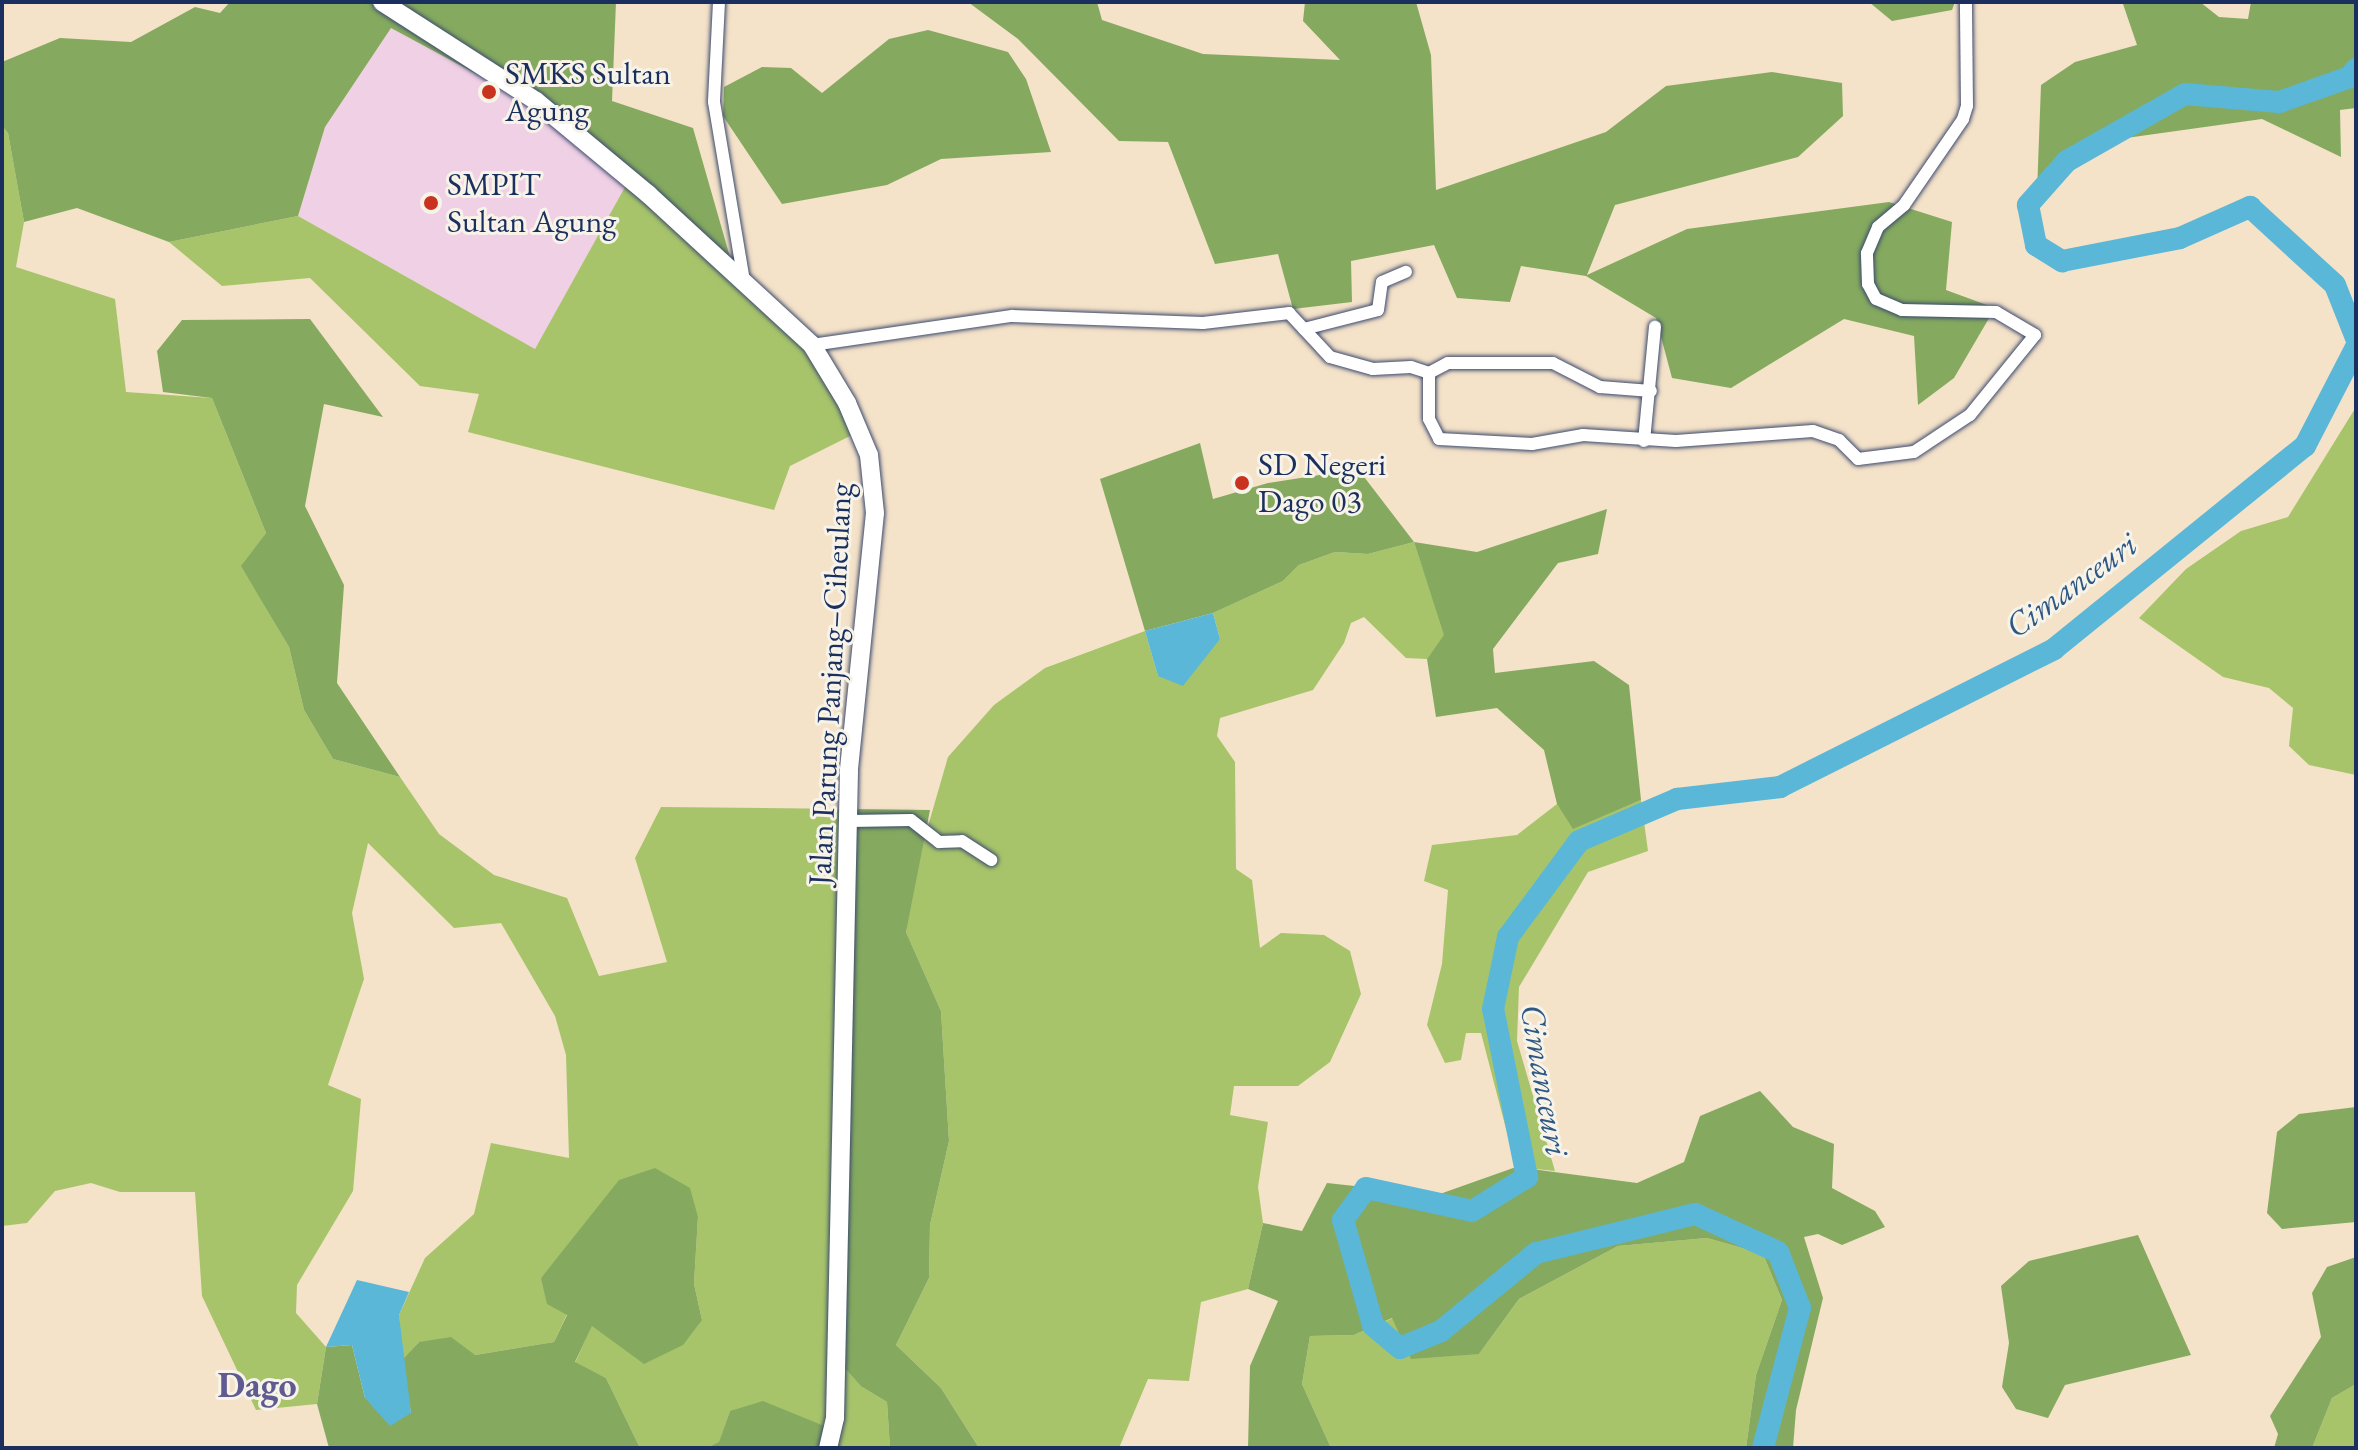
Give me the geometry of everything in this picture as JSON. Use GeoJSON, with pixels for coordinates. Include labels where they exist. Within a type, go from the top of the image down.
{"type":"FeatureCollection","features":[{"type":"Feature","properties":{"kind":"street","name":"Jalan Parung Panjang–Ciheulang"},"geometry":{"type":"LineString","coordinates":[[382,2],[536,101],[648,194],[812,345],[847,403],[869,455],[875,485],[849,771],[835,1418],[828,1448]]}},
{"type":"Feature","properties":{"kind":"street"},"geometry":{"type":"LineString","coordinates":[[719,2],[714,102],[745,285]]}},
{"type":"Feature","properties":{"kind":"street"},"geometry":{"type":"LineString","coordinates":[[1429,373],[1429,419],[1439,439],[1532,444],[1583,435],[1644,441],[1813,431],[1839,440],[1858,459],[1895,457],[1914,452],[1970,415],[2030,346],[2033,330],[2006,316],[1902,310],[1876,299],[1868,284],[1867,253],[1878,227],[1904,205],[1967,106],[1966,2]]}},
{"type":"Feature","properties":{"kind":"street"},"geometry":{"type":"LineString","coordinates":[[1304,329],[1378,310],[1382,282],[1406,272]]}},
{"type":"Feature","properties":{"kind":"street"},"geometry":{"type":"LineString","coordinates":[[812,345],[952,321],[1012,316],[1203,323],[1289,313],[1330,357],[1343,362],[1429,373],[1448,363],[1553,363],[1600,387],[1651,391]]}},
{"type":"Feature","properties":{"kind":"street"},"geometry":{"type":"LineString","coordinates":[[1644,441],[1655,327]]}},
{"type":"Feature","properties":{"kind":"street"},"geometry":{"type":"LineString","coordinates":[[850,821],[911,820],[939,842],[962,841],[991,860]]}},
{"type":"Feature","properties":{"kind":"shaded area"},"geometry":{"type":"Polygon","coordinates":[[[391,28],[506,90],[630,178],[535,349],[298,216],[325,127],[391,28]]]}},
{"type":"Feature","properties":{"kind":"green space"},"geometry":{"type":"Polygon","coordinates":[[[230,2],[616,2],[612,101],[693,128],[734,271],[630,178],[506,90],[391,28],[325,127],[298,216],[169,242],[77,208],[24,222],[8,133],[2,126],[2,62],[60,38],[131,42],[195,7],[220,13],[230,2]]]}},
{"type":"Feature","properties":{"kind":"green space"},"geometry":{"type":"Polygon","coordinates":[[[968,2],[1097,2],[1102,20],[1203,54],[1340,60],[1303,21],[1305,2],[1416,2],[1431,55],[1436,190],[1606,132],[1666,86],[1772,72],[1842,83],[1843,116],[1798,157],[1615,205],[1587,275],[1687,229],[1889,202],[1952,222],[1946,290],[1995,308],[1954,378],[1918,405],[1914,336],[1844,319],[1731,388],[1672,378],[1656,318],[1586,276],[1521,266],[1510,302],[1457,298],[1434,245],[1351,261],[1352,302],[1293,309],[1278,254],[1215,264],[1168,142],[1119,141],[1018,39],[968,2]]]}},
{"type":"Feature","properties":{"kind":"green space"},"geometry":{"type":"Polygon","coordinates":[[[1869,2],[1955,2],[1952,10],[1892,21],[1869,2]]]}},
{"type":"Feature","properties":{"kind":"green space"},"geometry":{"type":"Polygon","coordinates":[[[2200,2],[2219,17],[2248,19],[2251,2],[2356,2],[2356,108],[2340,110],[2341,157],[2262,119],[2119,139],[2037,192],[2041,85],[2075,62],[2137,45],[2123,4],[2200,2]]]}},
{"type":"Feature","properties":{"kind":"green space"},"geometry":{"type":"Polygon","coordinates":[[[928,30],[1008,52],[1026,79],[1051,152],[941,159],[887,185],[782,204],[723,116],[724,87],[762,67],[791,68],[822,93],[889,39],[928,30]]]}},
{"type":"Feature","properties":{"kind":"green space"},"geometry":{"type":"Polygon","coordinates":[[[2,126],[8,133],[24,222],[16,267],[115,299],[126,392],[212,398],[266,533],[242,566],[289,647],[304,710],[333,759],[400,777],[439,834],[494,875],[567,898],[599,976],[667,962],[635,858],[661,807],[851,809],[862,1387],[887,1402],[890,1448],[824,1448],[730,1411],[719,1443],[707,1448],[640,1448],[606,1378],[575,1363],[592,1325],[702,1320],[694,1284],[698,1217],[578,1237],[541,1278],[567,1314],[554,1342],[475,1355],[419,1342],[402,1360],[399,1315],[425,1258],[474,1214],[491,1143],[569,1158],[566,1055],[555,1016],[501,923],[454,928],[368,843],[352,913],[364,979],[328,1085],[361,1099],[353,1191],[297,1285],[296,1313],[326,1347],[317,1404],[256,1410],[202,1296],[195,1192],[120,1192],[91,1183],[55,1191],[27,1223],[2,1226],[2,126]]]}},
{"type":"Feature","properties":{"kind":"green space"},"geometry":{"type":"Polygon","coordinates":[[[630,178],[810,340],[858,432],[790,466],[774,510],[468,432],[479,394],[420,386],[310,278],[222,286],[169,242],[298,216],[535,349],[630,178]]]}},
{"type":"Feature","properties":{"kind":"green space"},"geometry":{"type":"Polygon","coordinates":[[[310,319],[383,417],[324,404],[305,506],[344,585],[337,683],[400,777],[333,759],[304,710],[289,647],[241,566],[266,533],[212,398],[163,392],[157,351],[182,320],[310,319]]]}},
{"type":"Feature","properties":{"kind":"green space"},"geometry":{"type":"Polygon","coordinates":[[[2356,407],[2356,775],[2309,765],[2289,746],[2293,708],[2269,688],[2223,677],[2139,618],[2186,569],[2241,531],[2288,517],[2356,407]]]}},
{"type":"Feature","properties":{"kind":"green space"},"geometry":{"type":"Polygon","coordinates":[[[1200,443],[1213,499],[1268,483],[1358,469],[1414,542],[1368,554],[1335,552],[1299,565],[1283,581],[1213,613],[1145,631],[1100,479],[1200,443]]]}},
{"type":"Feature","properties":{"kind":"green space"},"geometry":{"type":"Polygon","coordinates":[[[1607,509],[1598,554],[1558,563],[1493,649],[1495,673],[1594,661],[1629,685],[1641,800],[1573,829],[1557,804],[1544,750],[1497,708],[1436,717],[1427,659],[1444,635],[1414,542],[1477,552],[1607,509]]]}},
{"type":"Feature","properties":{"kind":"green space"},"geometry":{"type":"Polygon","coordinates":[[[1414,542],[1445,635],[1427,659],[1406,658],[1364,617],[1351,623],[1344,643],[1313,690],[1220,718],[1217,736],[1235,762],[1236,869],[1252,880],[1260,948],[1281,933],[1324,935],[1350,951],[1361,994],[1330,1062],[1298,1086],[1234,1086],[1230,1115],[1268,1122],[1258,1187],[1263,1223],[1248,1289],[1201,1302],[1189,1381],[1148,1379],[1119,1448],[979,1448],[941,1388],[896,1345],[929,1278],[930,1225],[949,1141],[941,1011],[906,932],[911,885],[948,757],[994,705],[1045,668],[1145,631],[1158,676],[1220,639],[1213,613],[1283,581],[1299,565],[1335,552],[1368,554],[1414,542]]]}},
{"type":"Feature","properties":{"kind":"green space"},"geometry":{"type":"Polygon","coordinates":[[[1641,800],[1648,851],[1588,872],[1519,987],[1517,1041],[1555,1171],[1516,1167],[1481,1033],[1466,1033],[1461,1060],[1445,1063],[1427,1025],[1442,964],[1448,890],[1424,881],[1432,845],[1517,835],[1557,804],[1574,828],[1641,800]]]}},
{"type":"Feature","properties":{"kind":"green space"},"geometry":{"type":"Polygon","coordinates":[[[851,809],[930,810],[906,932],[941,1011],[949,1141],[930,1225],[929,1278],[896,1345],[941,1388],[979,1448],[890,1448],[887,1402],[862,1387],[835,1357],[851,809]]]}},
{"type":"Feature","properties":{"kind":"green space"},"geometry":{"type":"Polygon","coordinates":[[[1760,1091],[1793,1127],[1834,1144],[1832,1188],[1875,1211],[1885,1227],[1842,1245],[1818,1234],[1804,1237],[1823,1298],[1796,1410],[1793,1448],[1746,1448],[1756,1375],[1782,1300],[1763,1254],[1707,1238],[1618,1246],[1519,1299],[1479,1354],[1411,1359],[1392,1318],[1354,1335],[1310,1336],[1302,1384],[1331,1448],[1248,1448],[1250,1366],[1278,1301],[1248,1289],[1263,1223],[1302,1231],[1327,1183],[1437,1195],[1516,1167],[1637,1183],[1684,1162],[1700,1116],[1760,1091]]]}},
{"type":"Feature","properties":{"kind":"green space"},"geometry":{"type":"Polygon","coordinates":[[[2356,1107],[2356,1222],[2282,1229],[2267,1213],[2277,1132],[2299,1114],[2356,1107]]]}},
{"type":"Feature","properties":{"kind":"green space"},"geometry":{"type":"Polygon","coordinates":[[[655,1168],[690,1188],[698,1217],[694,1284],[702,1320],[683,1345],[644,1364],[592,1326],[575,1362],[606,1378],[640,1448],[329,1448],[317,1404],[326,1347],[352,1345],[365,1398],[411,1413],[402,1360],[419,1342],[451,1337],[475,1355],[554,1342],[567,1315],[547,1304],[541,1278],[619,1180],[655,1168]]]}},
{"type":"Feature","properties":{"kind":"green space"},"geometry":{"type":"Polygon","coordinates":[[[2138,1235],[2191,1355],[2065,1385],[2048,1418],[2016,1409],[2002,1387],[2009,1343],[2001,1286],[2029,1261],[2138,1235]]]}},
{"type":"Feature","properties":{"kind":"green space"},"geometry":{"type":"Polygon","coordinates":[[[1707,1238],[1763,1254],[1782,1300],[1756,1375],[1746,1448],[1331,1448],[1302,1384],[1310,1336],[1354,1335],[1393,1318],[1479,1354],[1519,1299],[1618,1246],[1707,1238]]]}},
{"type":"Feature","properties":{"kind":"green space"},"geometry":{"type":"Polygon","coordinates":[[[2356,1257],[2356,1384],[2332,1398],[2312,1448],[2274,1448],[2278,1434],[2270,1416],[2321,1337],[2312,1293],[2327,1267],[2356,1257]]]}},
{"type":"Feature","properties":{"kind":"green space"},"geometry":{"type":"Polygon","coordinates":[[[2356,1384],[2356,1448],[2312,1448],[2332,1398],[2356,1384]]]}},
{"type":"Feature","properties":{"kind":"green space"},"geometry":{"type":"Polygon","coordinates":[[[763,1401],[829,1428],[824,1448],[707,1448],[719,1442],[730,1411],[763,1401]]]}},
{"type":"Feature","properties":{"kind":"water"},"geometry":{"type":"Polygon","coordinates":[[[1213,613],[1220,639],[1183,686],[1158,676],[1145,631],[1213,613]]]}},
{"type":"Feature","properties":{"kind":"water"},"geometry":{"type":"Polygon","coordinates":[[[357,1280],[409,1292],[399,1315],[411,1413],[390,1426],[365,1398],[352,1345],[326,1347],[357,1280]]]}},
{"type":"Feature","properties":{"kind":"waterway","name":"Cimanceuri"},"geometry":{"type":"LineString","coordinates":[[2356,69],[2350,77],[2279,102],[2185,94],[2067,161],[2028,205],[2036,245],[2062,261],[2180,238],[2250,207],[2335,285],[2356,338]]}},
{"type":"Feature","properties":{"kind":"waterway","name":"Cimanceuri"},"geometry":{"type":"LineString","coordinates":[[1763,1448],[1800,1308],[1778,1252],[1695,1214],[1536,1253],[1441,1331],[1400,1348],[1373,1325],[1343,1220],[1366,1188],[1472,1211],[1527,1177],[1493,1009],[1508,937],[1579,841],[1677,799],[1780,787],[2054,649],[2305,446],[2356,347]]}},
{"type":"Feature","properties":{"kind":"place","name":"SMKS Sultan Agung"},"geometry":{"type":"Point","coordinates":[489,92]}},
{"type":"Feature","properties":{"kind":"place","name":"SMPIT Sultan Agung"},"geometry":{"type":"Point","coordinates":[431,203]}},
{"type":"Feature","properties":{"kind":"place","name":"SD Negeri Dago 03"},"geometry":{"type":"Point","coordinates":[1242,483]}},
{"type":"Feature","properties":{"kind":"district","name":"Dago"},"geometry":{"type":"Point","coordinates":[257,1385]}}]}
